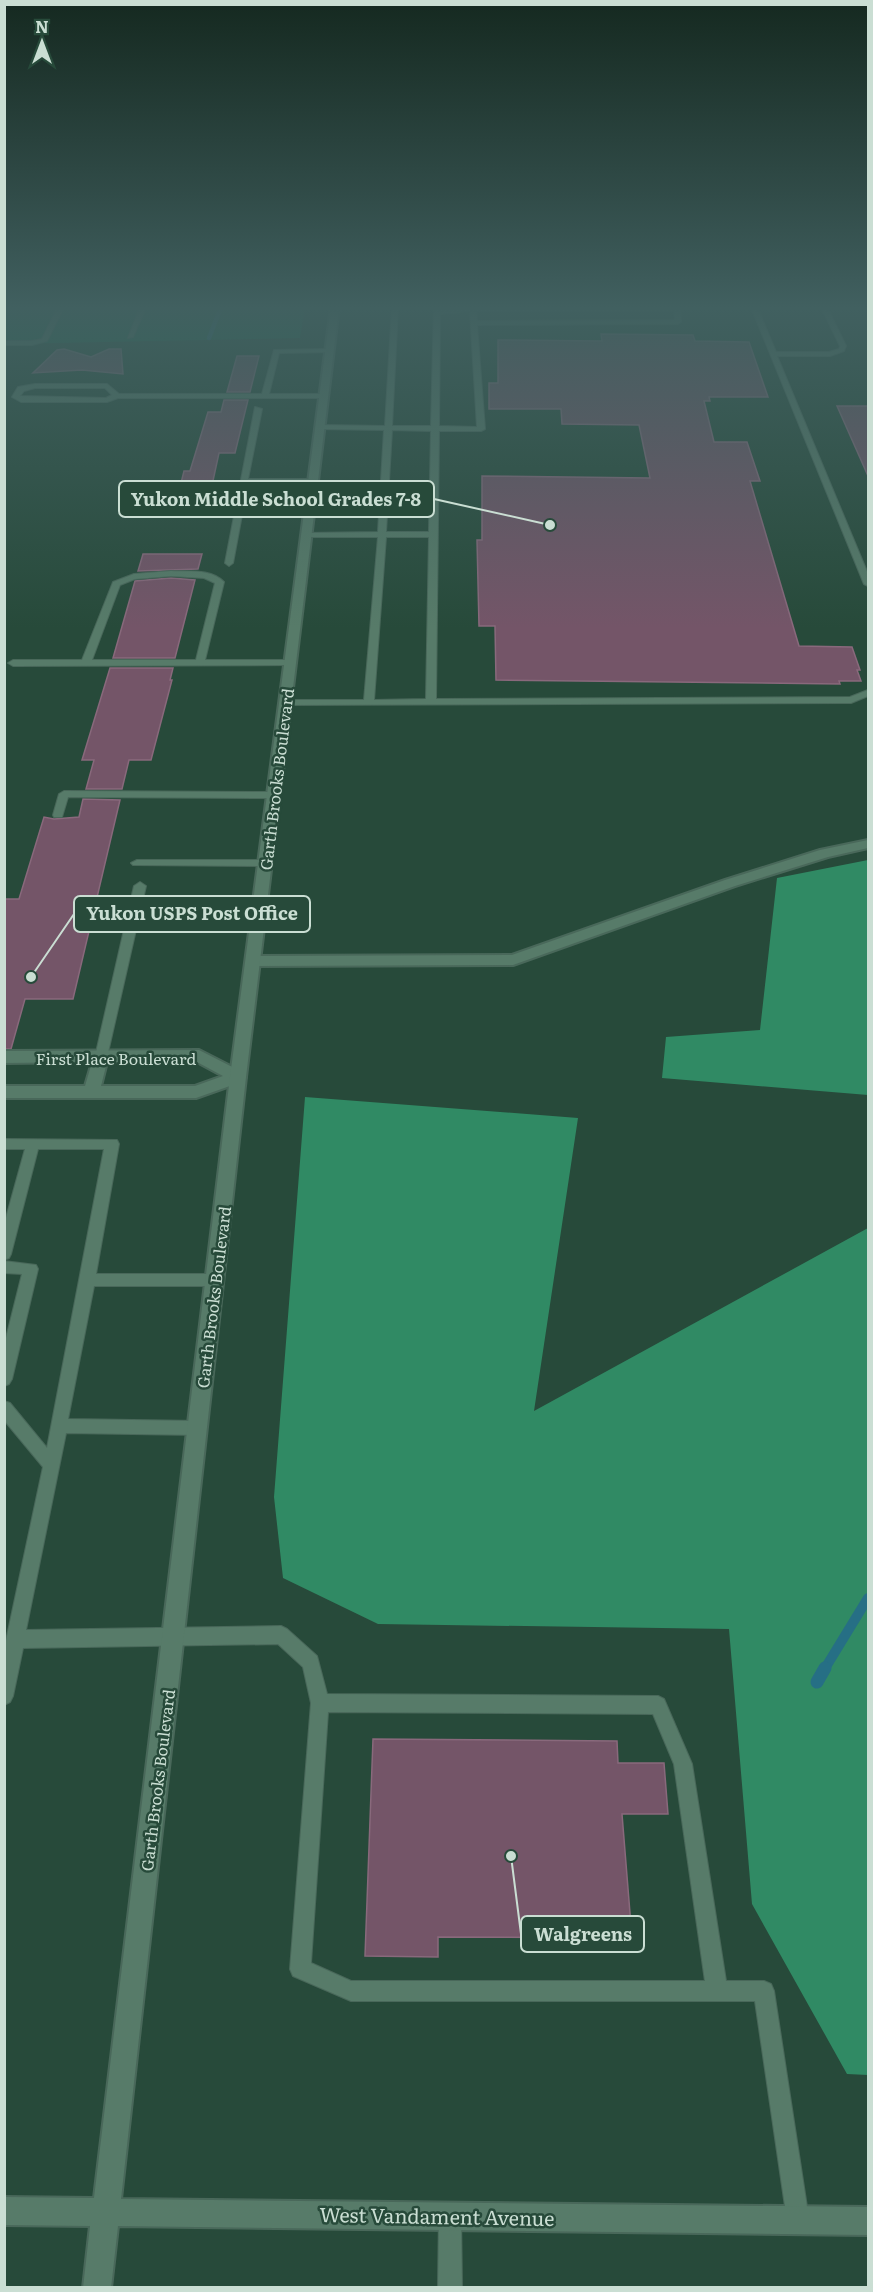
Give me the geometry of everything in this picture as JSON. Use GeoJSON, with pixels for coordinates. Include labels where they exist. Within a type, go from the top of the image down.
{"type":"FeatureCollection","features":[{"type":"Feature","properties":{"kind":"street","name":"Garth Brooks Boulevard"},"geometry":{"type":"LineString","coordinates":[[97,2288],[238,1077],[321,414]]}},
{"type":"Feature","properties":{"kind":"street"},"geometry":{"type":"LineString","coordinates":[[253,960],[513,960],[741,880],[825,853],[868,844]]}},
{"type":"Feature","properties":{"kind":"street","name":"First Place Boulevard"},"geometry":{"type":"LineString","coordinates":[[4,1057],[199,1056],[238,1077]]}},
{"type":"Feature","properties":{"kind":"street"},"geometry":{"type":"LineString","coordinates":[[91,1092],[101,1057]]}},
{"type":"Feature","properties":{"kind":"street","name":"First Place Boulevard"},"geometry":{"type":"LineString","coordinates":[[4,1092],[196,1092],[238,1077]]}},
{"type":"Feature","properties":{"kind":"street","name":"West Vandament Avenue"},"geometry":{"type":"LineString","coordinates":[[4,2211],[868,2221]]}},
{"type":"Feature","properties":{"kind":"lane"},"geometry":{"type":"LineString","coordinates":[[229,563],[257,414]]}},
{"type":"Feature","properties":{"kind":"lane"},"geometry":{"type":"LineString","coordinates":[[369,702],[382,534],[388,414]]}},
{"type":"Feature","properties":{"kind":"lane"},"geometry":{"type":"LineString","coordinates":[[431,702],[432,534],[436,414]]}},
{"type":"Feature","properties":{"kind":"lane"},"geometry":{"type":"LineString","coordinates":[[320,427],[481,429],[480,414]]}},
{"type":"Feature","properties":{"kind":"lane"},"geometry":{"type":"LineString","coordinates":[[796,414],[827,480],[868,584]]}},
{"type":"Feature","properties":{"kind":"lane"},"geometry":{"type":"LineString","coordinates":[[244,481],[313,481]]}},
{"type":"Feature","properties":{"kind":"lane"},"geometry":{"type":"LineString","coordinates":[[306,535],[432,534]]}},
{"type":"Feature","properties":{"kind":"lane"},"geometry":{"type":"LineString","coordinates":[[86,663],[116,584],[121,579],[133,575],[204,575],[214,577],[220,582],[200,663]]}},
{"type":"Feature","properties":{"kind":"lane"},"geometry":{"type":"LineString","coordinates":[[13,663],[290,663]]}},
{"type":"Feature","properties":{"kind":"lane"},"geometry":{"type":"LineString","coordinates":[[285,703],[852,700],[868,693]]}},
{"type":"Feature","properties":{"kind":"lane"},"geometry":{"type":"LineString","coordinates":[[58,815],[64,794],[274,795]]}},
{"type":"Feature","properties":{"kind":"lane"},"geometry":{"type":"LineString","coordinates":[[137,863],[265,863]]}},
{"type":"Feature","properties":{"kind":"lane"},"geometry":{"type":"LineString","coordinates":[[101,1057],[140,886]]}},
{"type":"Feature","properties":{"kind":"lane"},"geometry":{"type":"LineString","coordinates":[[4,1144],[112,1144],[88,1280],[4,1696]]}},
{"type":"Feature","properties":{"kind":"lane"},"geometry":{"type":"LineString","coordinates":[[4,1254],[10,1208],[33,1144]]}},
{"type":"Feature","properties":{"kind":"lane"},"geometry":{"type":"LineString","coordinates":[[4,1267],[31,1269],[4,1379]]}},
{"type":"Feature","properties":{"kind":"lane"},"geometry":{"type":"LineString","coordinates":[[88,1280],[215,1280]]}},
{"type":"Feature","properties":{"kind":"lane"},"geometry":{"type":"LineString","coordinates":[[4,1408],[51,1465]]}},
{"type":"Feature","properties":{"kind":"lane"},"geometry":{"type":"LineString","coordinates":[[59,1426],[198,1428]]}},
{"type":"Feature","properties":{"kind":"lane"},"geometry":{"type":"LineString","coordinates":[[16,1639],[281,1635],[311,1662],[320,1703],[300,1969],[351,1991],[764,1991],[798,2220]]}},
{"type":"Feature","properties":{"kind":"lane"},"geometry":{"type":"LineString","coordinates":[[320,1703],[658,1705],[683,1764],[717,1991]]}},
{"type":"Feature","properties":{"kind":"lane"},"geometry":{"type":"LineString","coordinates":[[450,2215],[450,2288]]}},
{"type":"Feature","properties":{"kind":"green space"},"geometry":{"type":"Polygon","coordinates":[[[868,860],[868,1095],[662,1078],[666,1037],[760,1030],[777,878],[868,860]]]}},
{"type":"Feature","properties":{"kind":"green space"},"geometry":{"type":"Polygon","coordinates":[[[305,1097],[578,1118],[534,1411],[868,1228],[868,2075],[847,2074],[752,1904],[729,1629],[378,1624],[283,1578],[274,1497],[305,1097]]]}},
{"type":"Feature","properties":{"kind":"building"},"geometry":{"type":"Polygon","coordinates":[[[207,414],[245,414],[235,453],[219,453],[211,490],[202,490],[202,494],[178,495],[184,471],[190,471],[207,414]]]}},
{"type":"Feature","properties":{"kind":"building"},"geometry":{"type":"Polygon","coordinates":[[[561,414],[707,414],[714,442],[747,442],[760,481],[750,481],[799,646],[852,647],[860,670],[857,670],[861,681],[839,681],[840,684],[496,680],[495,626],[479,626],[477,540],[482,540],[482,476],[650,478],[639,425],[562,424],[561,414]]]}},
{"type":"Feature","properties":{"kind":"building"},"geometry":{"type":"Polygon","coordinates":[[[841,414],[868,414],[868,476],[841,414]]]}},
{"type":"Feature","properties":{"kind":"building"},"geometry":{"type":"Polygon","coordinates":[[[143,554],[202,554],[198,569],[138,571],[143,554]]]}},
{"type":"Feature","properties":{"kind":"building"},"geometry":{"type":"Polygon","coordinates":[[[171,578],[195,580],[175,658],[113,658],[135,581],[171,578]]]}},
{"type":"Feature","properties":{"kind":"building"},"geometry":{"type":"Polygon","coordinates":[[[110,668],[173,668],[170,680],[172,680],[151,760],[129,760],[122,789],[86,789],[94,760],[82,760],[110,668]]]}},
{"type":"Feature","properties":{"kind":"building"},"geometry":{"type":"Polygon","coordinates":[[[83,799],[120,800],[73,999],[25,999],[11,1049],[4,1049],[4,899],[19,899],[44,817],[54,819],[79,817],[83,799]]]}},
{"type":"Feature","properties":{"kind":"building"},"geometry":{"type":"Polygon","coordinates":[[[373,1739],[617,1741],[618,1763],[664,1763],[668,1814],[622,1814],[632,1938],[438,1937],[438,1957],[365,1956],[373,1739]]]}},
{"type":"Feature","properties":{"kind":"waterway"},"geometry":{"type":"LineString","coordinates":[[824,1670],[868,1598]]}},
{"type":"Feature","properties":{"kind":"waterway"},"geometry":{"type":"LineString","coordinates":[[817,1682],[825,1668]]}},
{"type":"Feature","properties":{"kind":"place","name":"Yukon Middle School Grades 7-8"},"geometry":{"type":"Point","coordinates":[550,525]}},
{"type":"Feature","properties":{"kind":"place","name":"Yukon USPS Post Office"},"geometry":{"type":"Point","coordinates":[31,977]}},
{"type":"Feature","properties":{"kind":"place","name":"Walgreens"},"geometry":{"type":"Point","coordinates":[511,1856]}}]}
